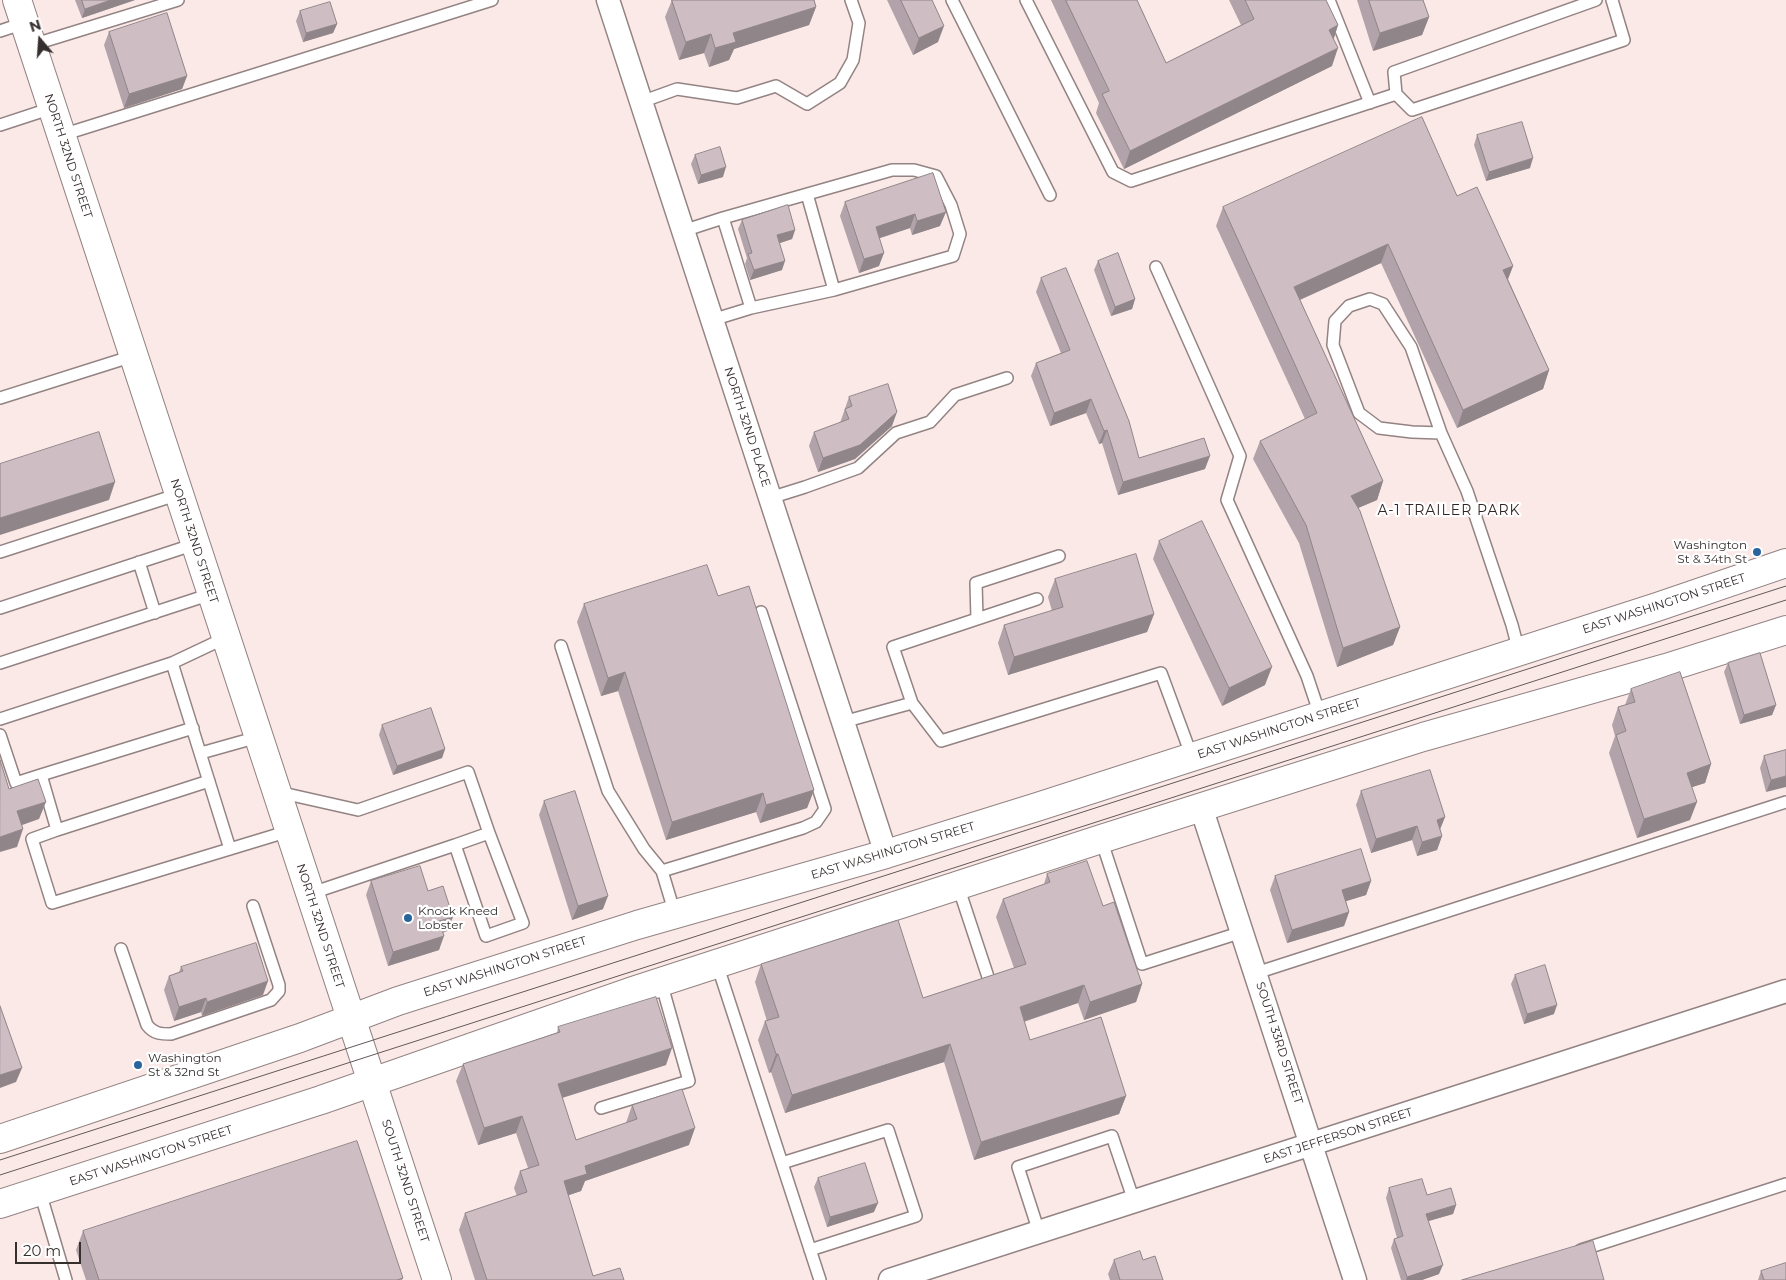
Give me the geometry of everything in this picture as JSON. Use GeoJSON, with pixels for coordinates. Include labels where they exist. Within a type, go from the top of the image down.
{"type":"FeatureCollection","features":[{"type":"Feature","properties":{"kind":"main road","name":"NORTH 32ND STREET"},"geometry":{"type":"LineString","coordinates":[[18,25],[52,108],[372,1082]]}},
{"type":"Feature","properties":{"kind":"main road","name":"EAST WASHINGTON STREET"},"geometry":{"type":"LineString","coordinates":[[0,1139],[264,1050],[398,1001],[675,914],[886,854],[1519,652],[1786,563]]}},
{"type":"Feature","properties":{"kind":"main road","name":"EAST WASHINGTON STREET"},"geometry":{"type":"LineString","coordinates":[[0,1204],[372,1082],[661,982],[1101,839],[1423,737],[1666,668],[1786,630]]}},
{"type":"Feature","properties":{"kind":"main road","name":"SOUTH 32ND STREET"},"geometry":{"type":"LineString","coordinates":[[372,1082],[437,1280]]}},
{"type":"Feature","properties":{"kind":"street","name":"NORTH 32ND PLACE"},"geometry":{"type":"LineString","coordinates":[[608,0],[886,854]]}},
{"type":"Feature","properties":{"kind":"street","name":"SOUTH 33RD STREET"},"geometry":{"type":"LineString","coordinates":[[1201,807],[1355,1280]]}},
{"type":"Feature","properties":{"kind":"street","name":"EAST JEFFERSON STREET"},"geometry":{"type":"LineString","coordinates":[[890,1280],[1786,991]]}},
{"type":"Feature","properties":{"kind":"lane"},"geometry":{"type":"LineString","coordinates":[[18,25],[178,0]]}},
{"type":"Feature","properties":{"kind":"lane"},"geometry":{"type":"LineString","coordinates":[[61,136],[492,0]]}},
{"type":"Feature","properties":{"kind":"lane"},"geometry":{"type":"LineString","coordinates":[[641,102],[677,89],[737,98],[776,86],[807,104],[840,83],[853,60],[859,23],[850,0]]}},
{"type":"Feature","properties":{"kind":"lane"},"geometry":{"type":"LineString","coordinates":[[952,0],[1050,195]]}},
{"type":"Feature","properties":{"kind":"lane"},"geometry":{"type":"LineString","coordinates":[[1026,0],[1113,172],[1131,180],[1396,94]]}},
{"type":"Feature","properties":{"kind":"lane"},"geometry":{"type":"LineString","coordinates":[[1329,0],[1370,102]]}},
{"type":"Feature","properties":{"kind":"lane"},"geometry":{"type":"LineString","coordinates":[[1596,0],[1394,72],[1396,94],[1412,110],[1624,40],[1612,0]]}},
{"type":"Feature","properties":{"kind":"lane"},"geometry":{"type":"LineString","coordinates":[[0,125],[52,108]]}},
{"type":"Feature","properties":{"kind":"lane"},"geometry":{"type":"LineString","coordinates":[[683,231],[892,170],[914,170],[936,176],[951,205],[960,234],[953,256],[834,290],[751,308],[712,320]]}},
{"type":"Feature","properties":{"kind":"lane"},"geometry":{"type":"LineString","coordinates":[[807,194],[834,290]]}},
{"type":"Feature","properties":{"kind":"lane"},"geometry":{"type":"LineString","coordinates":[[723,218],[751,308]]}},
{"type":"Feature","properties":{"kind":"lane"},"geometry":{"type":"LineString","coordinates":[[1156,267],[1240,456],[1227,500],[1307,676],[1320,716]]}},
{"type":"Feature","properties":{"kind":"lane"},"geometry":{"type":"LineString","coordinates":[[1441,433],[1379,428],[1359,413],[1333,345],[1335,321],[1349,306],[1370,299],[1383,304],[1411,347],[1441,433],[1467,491],[1512,625],[1519,652]]}},
{"type":"Feature","properties":{"kind":"lane"},"geometry":{"type":"LineString","coordinates":[[0,398],[133,356]]}},
{"type":"Feature","properties":{"kind":"lane"},"geometry":{"type":"LineString","coordinates":[[770,498],[858,468],[896,433],[930,422],[955,395],[1007,378]]}},
{"type":"Feature","properties":{"kind":"lane"},"geometry":{"type":"LineString","coordinates":[[0,552],[179,494]]}},
{"type":"Feature","properties":{"kind":"lane"},"geometry":{"type":"LineString","coordinates":[[0,608],[195,544]]}},
{"type":"Feature","properties":{"kind":"lane"},"geometry":{"type":"LineString","coordinates":[[977,619],[976,583],[1059,556]]}},
{"type":"Feature","properties":{"kind":"lane"},"geometry":{"type":"LineString","coordinates":[[138,562],[155,613]]}},
{"type":"Feature","properties":{"kind":"lane"},"geometry":{"type":"LineString","coordinates":[[0,663],[211,594]]}},
{"type":"Feature","properties":{"kind":"lane"},"geometry":{"type":"LineString","coordinates":[[1037,599],[893,647],[912,703],[940,741],[1161,673],[1192,757]]}},
{"type":"Feature","properties":{"kind":"lane"},"geometry":{"type":"LineString","coordinates":[[662,872],[803,828],[816,822],[825,809],[761,612]]}},
{"type":"Feature","properties":{"kind":"lane"},"geometry":{"type":"LineString","coordinates":[[0,719],[172,663],[226,638]]}},
{"type":"Feature","properties":{"kind":"lane"},"geometry":{"type":"LineString","coordinates":[[561,646],[608,790],[644,848],[662,872],[675,914]]}},
{"type":"Feature","properties":{"kind":"lane"},"geometry":{"type":"LineString","coordinates":[[172,663],[230,849]]}},
{"type":"Feature","properties":{"kind":"lane"},"geometry":{"type":"LineString","coordinates":[[843,722],[912,703]]}},
{"type":"Feature","properties":{"kind":"lane"},"geometry":{"type":"LineString","coordinates":[[0,735],[16,783],[193,728]]}},
{"type":"Feature","properties":{"kind":"lane"},"geometry":{"type":"LineString","coordinates":[[200,753],[258,736]]}},
{"type":"Feature","properties":{"kind":"lane"},"geometry":{"type":"LineString","coordinates":[[276,791],[358,810],[468,772],[523,924],[486,936],[455,845]]}},
{"type":"Feature","properties":{"kind":"lane"},"geometry":{"type":"LineString","coordinates":[[41,775],[57,830]]}},
{"type":"Feature","properties":{"kind":"lane"},"geometry":{"type":"LineString","coordinates":[[209,782],[32,839],[52,903],[289,831]]}},
{"type":"Feature","properties":{"kind":"lane"},"geometry":{"type":"LineString","coordinates":[[1256,973],[1786,802]]}},
{"type":"Feature","properties":{"kind":"lane"},"geometry":{"type":"LineString","coordinates":[[310,894],[490,833]]}},
{"type":"Feature","properties":{"kind":"lane"},"geometry":{"type":"LineString","coordinates":[[1101,839],[1142,964],[1242,932]]}},
{"type":"Feature","properties":{"kind":"lane"},"geometry":{"type":"LineString","coordinates":[[958,886],[990,984]]}},
{"type":"Feature","properties":{"kind":"lane"},"geometry":{"type":"LineString","coordinates":[[122,949],[147,1025],[151,1031],[157,1034],[171,1034],[271,1000],[278,991],[279,985],[253,906]]}},
{"type":"Feature","properties":{"kind":"lane"},"geometry":{"type":"LineString","coordinates":[[717,964],[820,1280]]}},
{"type":"Feature","properties":{"kind":"lane"},"geometry":{"type":"LineString","coordinates":[[601,1108],[689,1081],[661,982]]}},
{"type":"Feature","properties":{"kind":"lane"},"geometry":{"type":"LineString","coordinates":[[782,1163],[888,1130],[916,1216],[810,1250]]}},
{"type":"Feature","properties":{"kind":"lane"},"geometry":{"type":"LineString","coordinates":[[1039,1232],[1018,1167],[1112,1136],[1134,1202]]}},
{"type":"Feature","properties":{"kind":"lane"},"geometry":{"type":"LineString","coordinates":[[1570,1253],[1786,1184]]}},
{"type":"Feature","properties":{"kind":"lane"},"geometry":{"type":"LineString","coordinates":[[40,1192],[66,1280]]}},
{"type":"Feature","properties":{"kind":"building"},"geometry":{"type":"Polygon","coordinates":[[[82,0],[111,0],[85,9],[82,0]]]}},
{"type":"Feature","properties":{"kind":"building"},"geometry":{"type":"Polygon","coordinates":[[[672,0],[814,0],[816,7],[733,33],[736,42],[715,48],[711,34],[686,42],[672,0]]]}},
{"type":"Feature","properties":{"kind":"building"},"geometry":{"type":"Polygon","coordinates":[[[901,0],[932,0],[944,26],[919,38],[901,0]]]}},
{"type":"Feature","properties":{"kind":"building"},"geometry":{"type":"Polygon","coordinates":[[[1066,0],[1137,0],[1166,63],[1254,19],[1245,0],[1326,0],[1338,25],[1329,30],[1338,48],[1130,151],[1102,94],[1109,91],[1066,0]]]}},
{"type":"Feature","properties":{"kind":"building"},"geometry":{"type":"Polygon","coordinates":[[[1369,0],[1423,0],[1429,17],[1380,33],[1369,0]]]}},
{"type":"Feature","properties":{"kind":"building"},"geometry":{"type":"Polygon","coordinates":[[[330,2],[337,24],[306,33],[300,11],[330,2]]]}},
{"type":"Feature","properties":{"kind":"building"},"geometry":{"type":"Polygon","coordinates":[[[167,13],[187,76],[129,94],[109,32],[167,13]]]}},
{"type":"Feature","properties":{"kind":"building"},"geometry":{"type":"Polygon","coordinates":[[[1422,117],[1457,196],[1477,187],[1513,266],[1503,270],[1549,370],[1463,410],[1388,244],[1294,287],[1383,481],[1351,496],[1360,511],[1400,627],[1343,648],[1306,525],[1260,441],[1317,413],[1223,207],[1422,117]]]}},
{"type":"Feature","properties":{"kind":"building"},"geometry":{"type":"Polygon","coordinates":[[[1522,122],[1533,158],[1489,172],[1477,135],[1522,122]]]}},
{"type":"Feature","properties":{"kind":"building"},"geometry":{"type":"Polygon","coordinates":[[[720,147],[726,167],[701,175],[695,155],[720,147]]]}},
{"type":"Feature","properties":{"kind":"building"},"geometry":{"type":"Polygon","coordinates":[[[933,173],[946,212],[917,221],[915,214],[876,227],[884,253],[864,259],[845,202],[933,173]]]}},
{"type":"Feature","properties":{"kind":"building"},"geometry":{"type":"Polygon","coordinates":[[[788,205],[795,230],[777,235],[785,261],[754,270],[748,254],[752,253],[742,220],[788,205]]]}},
{"type":"Feature","properties":{"kind":"building"},"geometry":{"type":"Polygon","coordinates":[[[1118,253],[1135,299],[1115,307],[1098,261],[1118,253]]]}},
{"type":"Feature","properties":{"kind":"building"},"geometry":{"type":"Polygon","coordinates":[[[1066,268],[1129,421],[1139,458],[1204,438],[1210,456],[1123,482],[1107,430],[1104,431],[1091,399],[1054,413],[1036,363],[1070,350],[1041,278],[1066,268]]]}},
{"type":"Feature","properties":{"kind":"building"},"geometry":{"type":"Polygon","coordinates":[[[888,384],[897,412],[860,445],[823,458],[814,432],[849,419],[845,409],[852,406],[849,397],[888,384]]]}},
{"type":"Feature","properties":{"kind":"building"},"geometry":{"type":"Polygon","coordinates":[[[99,432],[115,482],[0,518],[0,464],[99,432]]]}},
{"type":"Feature","properties":{"kind":"building"},"geometry":{"type":"Polygon","coordinates":[[[1202,521],[1272,667],[1229,688],[1159,541],[1202,521]]]}},
{"type":"Feature","properties":{"kind":"building"},"geometry":{"type":"Polygon","coordinates":[[[1136,554],[1154,614],[1014,657],[1004,625],[1063,607],[1055,579],[1136,554]]]}},
{"type":"Feature","properties":{"kind":"building"},"geometry":{"type":"Polygon","coordinates":[[[707,565],[718,596],[749,586],[814,790],[766,805],[763,793],[672,822],[625,672],[608,678],[584,604],[707,565]]]}},
{"type":"Feature","properties":{"kind":"building"},"geometry":{"type":"Polygon","coordinates":[[[1760,653],[1776,705],[1744,715],[1728,663],[1760,653]]]}},
{"type":"Feature","properties":{"kind":"building"},"geometry":{"type":"Polygon","coordinates":[[[1680,672],[1711,764],[1687,773],[1697,802],[1644,819],[1616,735],[1626,731],[1618,707],[1635,702],[1631,689],[1680,672]]]}},
{"type":"Feature","properties":{"kind":"building"},"geometry":{"type":"Polygon","coordinates":[[[431,708],[445,749],[397,766],[382,725],[431,708]]]}},
{"type":"Feature","properties":{"kind":"building"},"geometry":{"type":"Polygon","coordinates":[[[1786,750],[1786,776],[1771,780],[1764,756],[1786,750]]]}},
{"type":"Feature","properties":{"kind":"building"},"geometry":{"type":"Polygon","coordinates":[[[0,760],[9,789],[38,779],[46,802],[17,811],[23,829],[0,837],[0,760]]]}},
{"type":"Feature","properties":{"kind":"building"},"geometry":{"type":"Polygon","coordinates":[[[1430,770],[1445,817],[1437,820],[1442,836],[1422,842],[1417,826],[1376,839],[1361,791],[1430,770]]]}},
{"type":"Feature","properties":{"kind":"building"},"geometry":{"type":"Polygon","coordinates":[[[575,791],[608,896],[578,906],[544,801],[575,791]]]}},
{"type":"Feature","properties":{"kind":"building"},"geometry":{"type":"Polygon","coordinates":[[[1361,849],[1371,881],[1342,890],[1349,912],[1292,930],[1275,876],[1361,849]]]}},
{"type":"Feature","properties":{"kind":"building"},"geometry":{"type":"Polygon","coordinates":[[[1087,861],[1103,906],[1114,902],[1142,984],[1090,1002],[1084,985],[1020,1007],[1030,1040],[1101,1017],[1126,1096],[981,1142],[950,1044],[792,1095],[765,1021],[779,1017],[761,964],[898,920],[923,998],[1026,964],[1003,899],[1050,882],[1047,874],[1087,861]]]}},
{"type":"Feature","properties":{"kind":"building","name":"Knock Kneed Lobster"},"geometry":{"type":"Polygon","coordinates":[[[420,866],[428,891],[443,886],[453,917],[439,921],[444,936],[393,952],[371,881],[420,866]]]}},
{"type":"Feature","properties":{"kind":"building"},"geometry":{"type":"Polygon","coordinates":[[[256,943],[268,981],[207,1002],[206,998],[179,1007],[169,976],[183,971],[181,967],[256,943]]]}},
{"type":"Feature","properties":{"kind":"building"},"geometry":{"type":"Polygon","coordinates":[[[1545,965],[1557,1005],[1527,1014],[1515,975],[1545,965]]]}},
{"type":"Feature","properties":{"kind":"building"},"geometry":{"type":"Polygon","coordinates":[[[656,997],[672,1048],[558,1084],[576,1140],[637,1119],[632,1105],[682,1089],[695,1128],[585,1166],[587,1174],[564,1181],[593,1276],[620,1268],[624,1280],[487,1280],[465,1213],[527,1192],[520,1171],[539,1165],[522,1116],[484,1128],[463,1064],[560,1032],[558,1027],[656,997]]]}},
{"type":"Feature","properties":{"kind":"building"},"geometry":{"type":"Polygon","coordinates":[[[0,1006],[22,1068],[0,1075],[0,1006]]]}},
{"type":"Feature","properties":{"kind":"building"},"geometry":{"type":"Polygon","coordinates":[[[357,1141],[403,1278],[397,1280],[99,1280],[83,1231],[357,1141]]]}},
{"type":"Feature","properties":{"kind":"building"},"geometry":{"type":"Polygon","coordinates":[[[865,1163],[878,1203],[830,1217],[818,1178],[865,1163]]]}},
{"type":"Feature","properties":{"kind":"building"},"geometry":{"type":"Polygon","coordinates":[[[1422,1179],[1427,1195],[1451,1188],[1456,1205],[1426,1214],[1443,1265],[1407,1277],[1394,1239],[1403,1236],[1389,1188],[1422,1179]]]}},
{"type":"Feature","properties":{"kind":"building"},"geometry":{"type":"Polygon","coordinates":[[[1593,1241],[1604,1280],[1462,1280],[1593,1241]]]}},
{"type":"Feature","properties":{"kind":"building"},"geometry":{"type":"Polygon","coordinates":[[[1140,1251],[1143,1260],[1155,1256],[1163,1280],[1120,1280],[1114,1260],[1140,1251]]]}},
{"type":"Feature","properties":{"kind":"building"},"geometry":{"type":"Polygon","coordinates":[[[1786,1263],[1786,1280],[1764,1280],[1761,1271],[1786,1263]]]}},
{"type":"Feature","properties":{"kind":"tram line"},"geometry":{"type":"LineString","coordinates":[[0,1160],[1786,586]]}},
{"type":"Feature","properties":{"kind":"tram line"},"geometry":{"type":"LineString","coordinates":[[0,1175],[1786,600]]}},
{"type":"Feature","properties":{"kind":"place","name":"Washington St & 34th St"},"geometry":{"type":"Point","coordinates":[1757,552]}},
{"type":"Feature","properties":{"kind":"place","name":"Knock Kneed Lobster"},"geometry":{"type":"Point","coordinates":[408,918]}},
{"type":"Feature","properties":{"kind":"place","name":"Washington St & 32nd St"},"geometry":{"type":"Point","coordinates":[138,1065]}},
{"type":"Feature","properties":{"kind":"district","name":"A-1 TRAILER PARK"},"geometry":{"type":"Point","coordinates":[1449,511]}}]}
